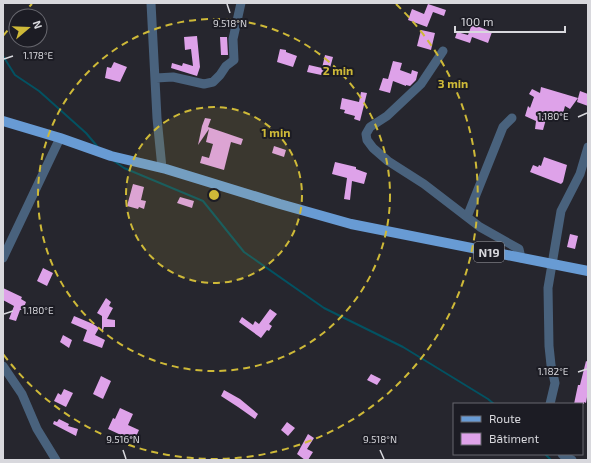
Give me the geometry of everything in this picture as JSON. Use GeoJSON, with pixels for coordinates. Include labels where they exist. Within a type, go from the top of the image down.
{"type":"FeatureCollection","features":[{"type":"Feature","properties":{"kind":"main road","name":"N19"},"geometry":{"type":"LineString","coordinates":[[3,121],[60,138],[111,156],[162,168],[351,224],[588,271]]}},
{"type":"Feature","properties":{"kind":"street"},"geometry":{"type":"LineString","coordinates":[[151,3],[157,118],[162,168]]}},
{"type":"Feature","properties":{"kind":"street"},"geometry":{"type":"LineString","coordinates":[[156,78],[173,78],[204,84],[213,82],[226,66],[234,60],[233,39],[241,3]]}},
{"type":"Feature","properties":{"kind":"street"},"geometry":{"type":"LineString","coordinates":[[443,51],[420,84],[387,116],[370,127],[366,134],[367,140],[373,148],[388,161],[424,184],[480,227],[519,250],[521,258]]}},
{"type":"Feature","properties":{"kind":"street"},"geometry":{"type":"LineString","coordinates":[[467,217],[503,127],[512,118]]}},
{"type":"Feature","properties":{"kind":"street"},"geometry":{"type":"LineString","coordinates":[[3,258],[60,138]]}},
{"type":"Feature","properties":{"kind":"street"},"geometry":{"type":"LineString","coordinates":[[550,403],[555,383],[551,365],[548,288],[561,211],[584,175],[588,147]]}},
{"type":"Feature","properties":{"kind":"street"},"geometry":{"type":"LineString","coordinates":[[3,366],[22,394],[37,429],[56,460]]}},
{"type":"Feature","properties":{"kind":"street"},"geometry":{"type":"LineString","coordinates":[[563,455],[572,460]]}},
{"type":"Feature","properties":{"kind":"building"},"geometry":{"type":"Polygon","coordinates":[[[428,4],[446,10],[444,16],[433,12],[427,27],[408,20],[412,9],[424,14],[428,4]]]}},
{"type":"Feature","properties":{"kind":"building"},"geometry":{"type":"Polygon","coordinates":[[[472,24],[492,32],[488,43],[472,37],[470,43],[455,38],[457,32],[468,35],[472,24]]]}},
{"type":"Feature","properties":{"kind":"building"},"geometry":{"type":"Polygon","coordinates":[[[421,30],[435,33],[431,50],[417,46],[421,30]]]}},
{"type":"Feature","properties":{"kind":"building"},"geometry":{"type":"Polygon","coordinates":[[[197,36],[200,67],[197,76],[171,68],[172,63],[182,66],[183,63],[193,66],[191,49],[185,50],[184,37],[197,36]]]}},
{"type":"Feature","properties":{"kind":"building"},"geometry":{"type":"Polygon","coordinates":[[[220,37],[227,37],[228,55],[221,55],[220,37]]]}},
{"type":"Feature","properties":{"kind":"building"},"geometry":{"type":"Polygon","coordinates":[[[280,49],[286,50],[286,52],[297,56],[293,67],[277,62],[280,49]]]}},
{"type":"Feature","properties":{"kind":"building"},"geometry":{"type":"Polygon","coordinates":[[[325,55],[333,57],[330,68],[328,67],[326,76],[307,72],[309,65],[322,68],[325,55]]]}},
{"type":"Feature","properties":{"kind":"building"},"geometry":{"type":"Polygon","coordinates":[[[393,61],[402,63],[400,70],[411,74],[412,70],[418,72],[416,80],[410,86],[393,81],[390,93],[379,90],[383,78],[388,79],[393,61]]]}},
{"type":"Feature","properties":{"kind":"building"},"geometry":{"type":"Polygon","coordinates":[[[114,62],[127,67],[120,82],[105,78],[107,67],[111,68],[114,62]]]}},
{"type":"Feature","properties":{"kind":"building"},"geometry":{"type":"Polygon","coordinates":[[[541,87],[578,98],[570,109],[565,106],[562,117],[548,112],[543,130],[535,129],[536,121],[525,116],[528,106],[530,108],[534,97],[529,94],[532,89],[540,93],[541,87]]]}},
{"type":"Feature","properties":{"kind":"building"},"geometry":{"type":"Polygon","coordinates":[[[580,91],[588,94],[588,106],[577,102],[580,91]]]}},
{"type":"Feature","properties":{"kind":"building"},"geometry":{"type":"Polygon","coordinates":[[[361,92],[367,93],[360,121],[354,119],[355,116],[344,113],[345,110],[340,109],[342,98],[359,102],[361,92]]]}},
{"type":"Feature","properties":{"kind":"building"},"geometry":{"type":"Polygon","coordinates":[[[205,118],[211,119],[208,127],[243,139],[241,145],[231,142],[224,170],[200,163],[202,156],[209,158],[213,144],[206,142],[209,129],[198,145],[205,118]]]}},
{"type":"Feature","properties":{"kind":"building"},"geometry":{"type":"Polygon","coordinates":[[[274,146],[286,150],[284,157],[272,153],[274,146]]]}},
{"type":"Feature","properties":{"kind":"building"},"geometry":{"type":"Polygon","coordinates":[[[544,157],[567,165],[563,182],[561,184],[530,172],[533,165],[538,167],[539,165],[541,166],[544,157]]]}},
{"type":"Feature","properties":{"kind":"building"},"geometry":{"type":"Polygon","coordinates":[[[335,162],[356,167],[356,169],[367,173],[364,184],[352,181],[350,200],[344,199],[347,178],[332,174],[335,162]]]}},
{"type":"Feature","properties":{"kind":"building"},"geometry":{"type":"Polygon","coordinates":[[[133,184],[144,187],[141,200],[146,201],[144,209],[127,206],[133,184]]]}},
{"type":"Feature","properties":{"kind":"building"},"geometry":{"type":"Polygon","coordinates":[[[180,197],[194,201],[192,208],[177,203],[180,197]]]}},
{"type":"Feature","properties":{"kind":"building"},"geometry":{"type":"Polygon","coordinates":[[[570,234],[578,236],[575,249],[567,247],[570,234]]]}},
{"type":"Feature","properties":{"kind":"building"},"geometry":{"type":"Polygon","coordinates":[[[43,268],[53,273],[47,286],[37,281],[43,268]]]}},
{"type":"Feature","properties":{"kind":"building"},"geometry":{"type":"Polygon","coordinates":[[[3,288],[22,297],[21,299],[26,302],[23,310],[20,310],[16,321],[9,319],[14,306],[3,300],[3,288]]]}},
{"type":"Feature","properties":{"kind":"building"},"geometry":{"type":"Polygon","coordinates":[[[106,298],[111,302],[109,306],[113,308],[107,319],[115,320],[115,327],[104,327],[102,333],[102,316],[97,313],[106,298]]]}},
{"type":"Feature","properties":{"kind":"building"},"geometry":{"type":"Polygon","coordinates":[[[270,309],[277,314],[269,324],[272,326],[269,331],[267,330],[261,338],[239,322],[242,317],[253,325],[255,321],[259,324],[270,309]]]}},
{"type":"Feature","properties":{"kind":"building"},"geometry":{"type":"Polygon","coordinates":[[[74,316],[99,328],[95,335],[105,340],[102,348],[83,341],[87,330],[71,323],[74,316]]]}},
{"type":"Feature","properties":{"kind":"building"},"geometry":{"type":"Polygon","coordinates":[[[63,335],[72,340],[69,348],[60,342],[63,335]]]}},
{"type":"Feature","properties":{"kind":"building"},"geometry":{"type":"Polygon","coordinates":[[[586,361],[588,362],[588,391],[586,403],[584,402],[584,404],[574,403],[578,385],[580,385],[586,361]]]}},
{"type":"Feature","properties":{"kind":"building"},"geometry":{"type":"Polygon","coordinates":[[[371,374],[381,379],[377,385],[367,380],[371,374]]]}},
{"type":"Feature","properties":{"kind":"building"},"geometry":{"type":"Polygon","coordinates":[[[101,376],[111,381],[103,399],[93,394],[101,376]]]}},
{"type":"Feature","properties":{"kind":"building"},"geometry":{"type":"Polygon","coordinates":[[[64,389],[73,393],[66,407],[54,401],[58,393],[61,395],[64,389]]]}},
{"type":"Feature","properties":{"kind":"building"},"geometry":{"type":"Polygon","coordinates":[[[224,390],[240,399],[258,414],[255,419],[221,396],[224,390]]]}},
{"type":"Feature","properties":{"kind":"building"},"geometry":{"type":"Polygon","coordinates":[[[120,408],[133,414],[128,425],[139,430],[134,441],[108,429],[120,408]]]}},
{"type":"Feature","properties":{"kind":"building"},"geometry":{"type":"Polygon","coordinates":[[[59,419],[69,424],[68,426],[78,429],[76,436],[53,424],[54,421],[57,422],[59,419]]]}},
{"type":"Feature","properties":{"kind":"building"},"geometry":{"type":"Polygon","coordinates":[[[287,422],[295,428],[288,436],[281,430],[287,422]]]}},
{"type":"Feature","properties":{"kind":"building"},"geometry":{"type":"Polygon","coordinates":[[[308,434],[314,438],[307,449],[313,452],[308,460],[305,460],[297,454],[308,434]]]}},
{"type":"Feature","properties":{"kind":"waterway"},"geometry":{"type":"LineString","coordinates":[[3,56],[15,75],[39,91],[86,133],[97,146]]}},
{"type":"Feature","properties":{"kind":"waterway"},"geometry":{"type":"LineString","coordinates":[[114,161],[124,168],[203,201],[244,252],[324,308],[403,347],[493,403]]}},
{"type":"Feature","properties":{"kind":"waterway"},"geometry":{"type":"LineString","coordinates":[[546,455],[551,460]]}}]}
